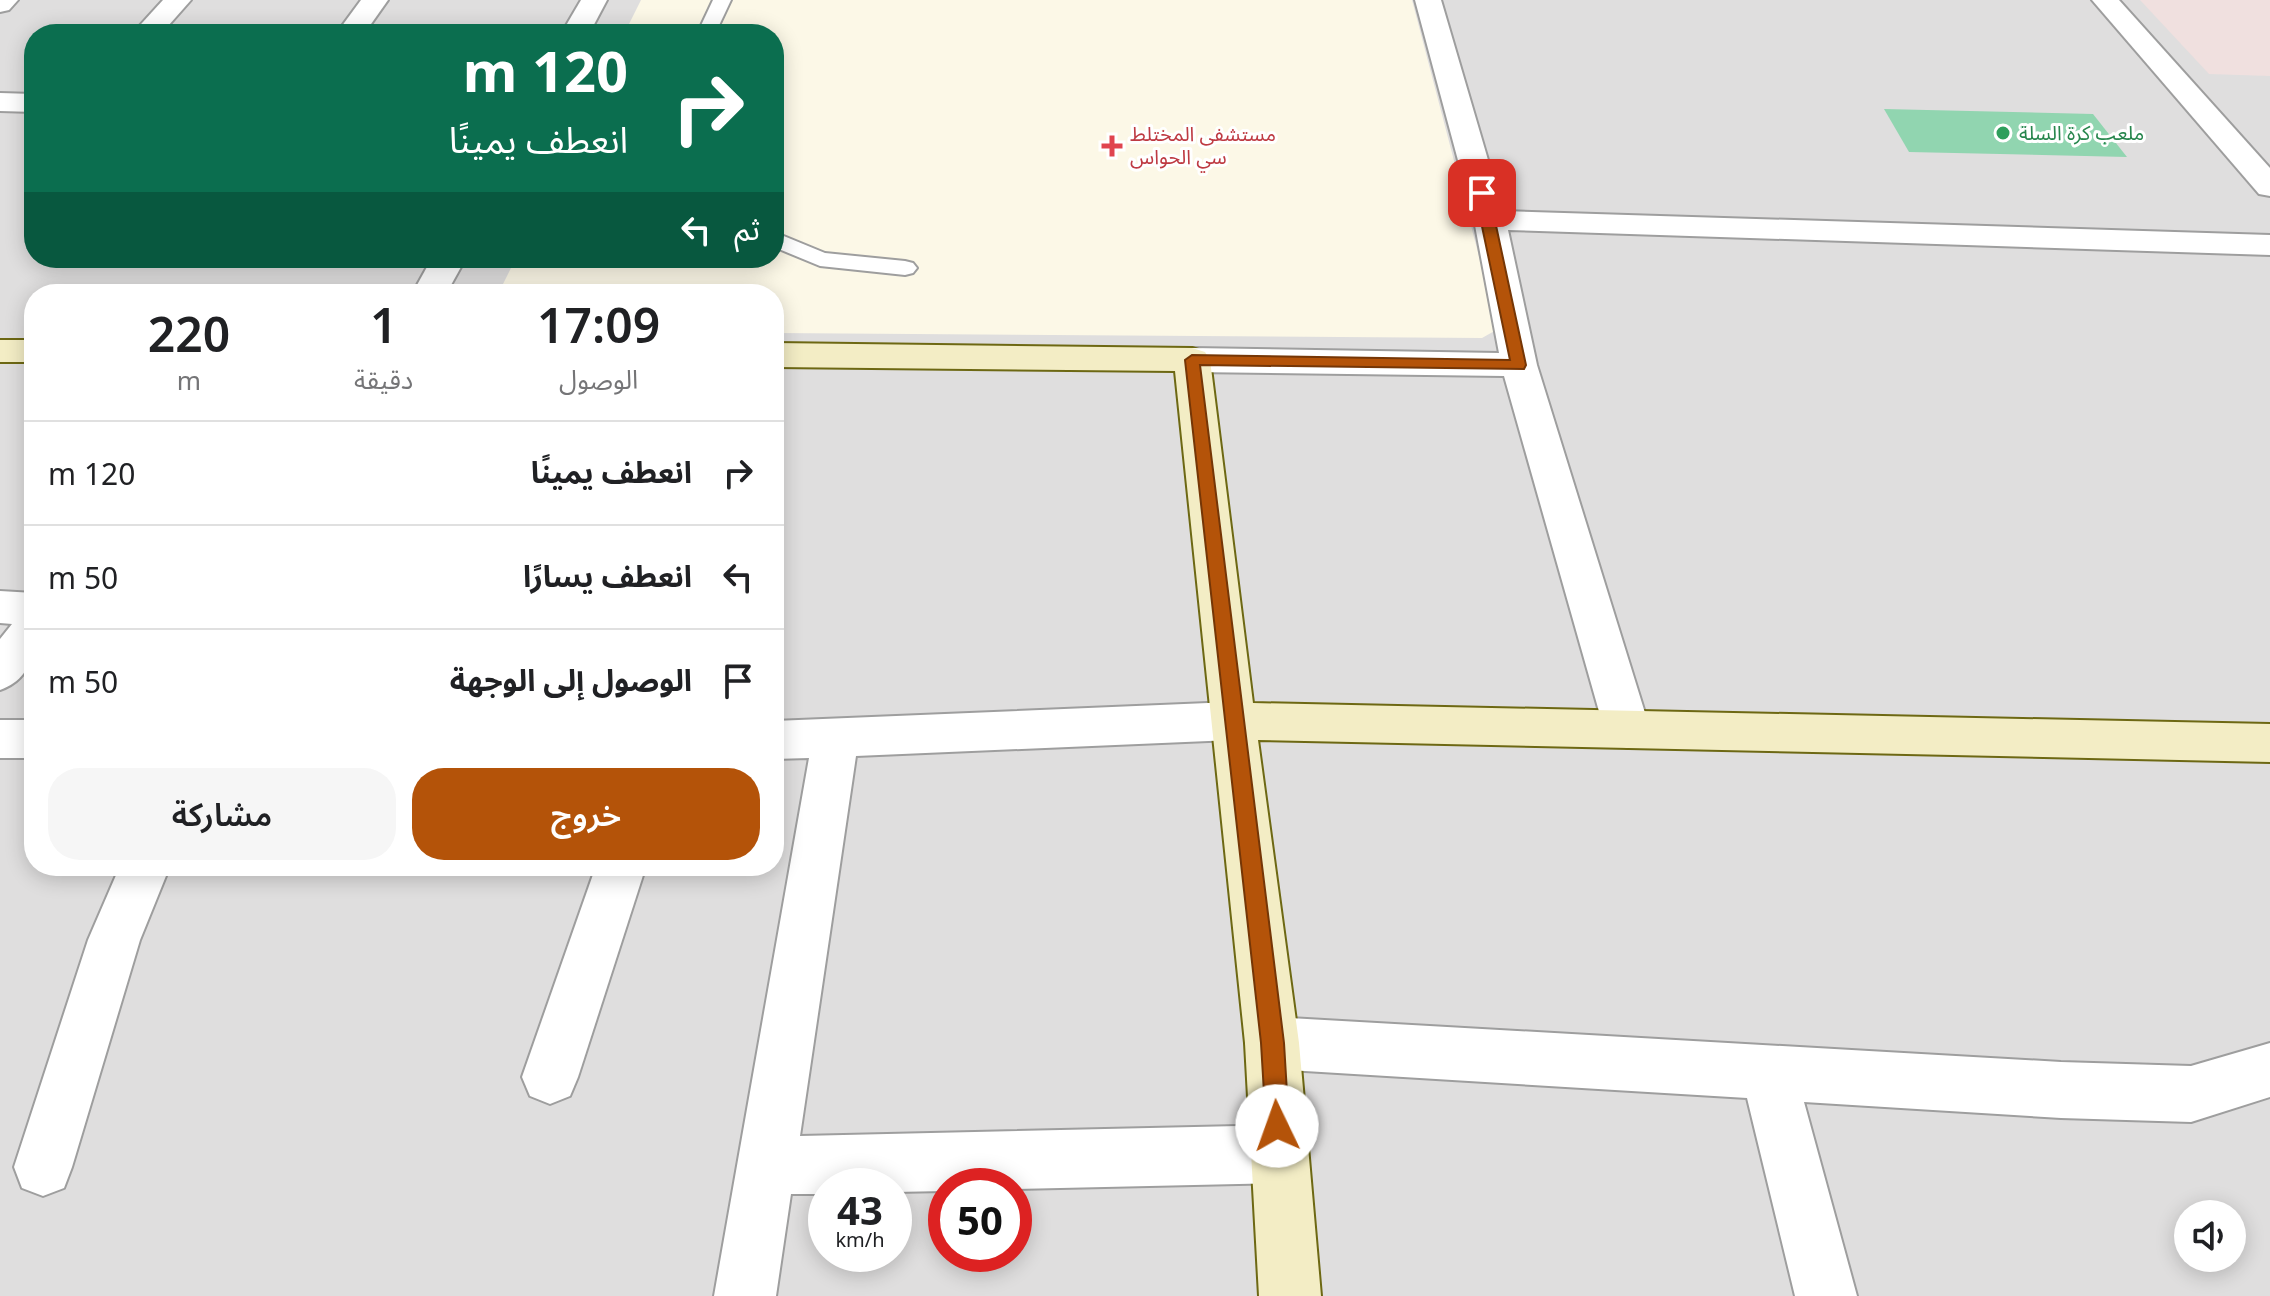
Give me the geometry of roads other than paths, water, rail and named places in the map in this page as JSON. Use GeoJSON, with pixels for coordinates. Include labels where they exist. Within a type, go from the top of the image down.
{"type":"FeatureCollection","features":[{"type":"Feature","properties":{"kind":"main road"},"geometry":{"type":"LineString","coordinates":[[0,351],[24,351]]}},
{"type":"Feature","properties":{"kind":"main road"},"geometry":{"type":"LineString","coordinates":[[784,355],[1192,360],[1272,1043],[1290,1296]]}},
{"type":"Feature","properties":{"kind":"main road"},"geometry":{"type":"LineString","coordinates":[[1232,721],[2270,743]]}},
{"type":"Feature","properties":{"kind":"street"},"geometry":{"type":"LineString","coordinates":[[155,24],[178,0]]}},
{"type":"Feature","properties":{"kind":"street"},"geometry":{"type":"LineString","coordinates":[[357,24],[375,0]]}},
{"type":"Feature","properties":{"kind":"street"},"geometry":{"type":"LineString","coordinates":[[581,24],[594,0]]}},
{"type":"Feature","properties":{"kind":"street"},"geometry":{"type":"LineString","coordinates":[[1428,0],[1490,220],[1519,365],[1627,729]]}},
{"type":"Feature","properties":{"kind":"street"},"geometry":{"type":"LineString","coordinates":[[2105,0],[2266,177]]}},
{"type":"Feature","properties":{"kind":"street"},"geometry":{"type":"LineString","coordinates":[[0,102],[24,103]]}},
{"type":"Feature","properties":{"kind":"street"},"geometry":{"type":"LineString","coordinates":[[1490,220],[2270,245]]}},
{"type":"Feature","properties":{"kind":"street"},"geometry":{"type":"LineString","coordinates":[[1192,360],[1519,365]]}},
{"type":"Feature","properties":{"kind":"street"},"geometry":{"type":"LineString","coordinates":[[0,607],[24,608]]}},
{"type":"Feature","properties":{"kind":"street"},"geometry":{"type":"LineString","coordinates":[[0,672],[24,640]]}},
{"type":"Feature","properties":{"kind":"street"},"geometry":{"type":"LineString","coordinates":[[784,740],[1232,721]]}},
{"type":"Feature","properties":{"kind":"street"},"geometry":{"type":"LineString","coordinates":[[745,1296],[836,737]]}},
{"type":"Feature","properties":{"kind":"street"},"geometry":{"type":"LineString","coordinates":[[0,739],[24,739]]}},
{"type":"Feature","properties":{"kind":"street"},"geometry":{"type":"LineString","coordinates":[[43,1167],[114,940],[141,876]]}},
{"type":"Feature","properties":{"kind":"street"},"geometry":{"type":"LineString","coordinates":[[550,1077],[618,876]]}},
{"type":"Feature","properties":{"kind":"street"},"geometry":{"type":"LineString","coordinates":[[1272,1043],[2061,1090],[2191,1094],[2269,1072]]}},
{"type":"Feature","properties":{"kind":"street"},"geometry":{"type":"LineString","coordinates":[[1768,1071],[1826,1296]]}},
{"type":"Feature","properties":{"kind":"street"},"geometry":{"type":"LineString","coordinates":[[766,1166],[1279,1154]]}},
{"type":"Feature","properties":{"kind":"lane"},"geometry":{"type":"LineString","coordinates":[[711,24],[722,0]]}},
{"type":"Feature","properties":{"kind":"lane"},"geometry":{"type":"LineString","coordinates":[[784,243],[820,259],[905,268]]}},
{"type":"Feature","properties":{"kind":"place","name":"ملعب كرة السلة"},"geometry":{"type":"Point","coordinates":[2003,133]}},
{"type":"Feature","properties":{"kind":"place","name":"مستشفى المختلط سي الحواس"},"geometry":{"type":"Point","coordinates":[1112,146]}}]}
